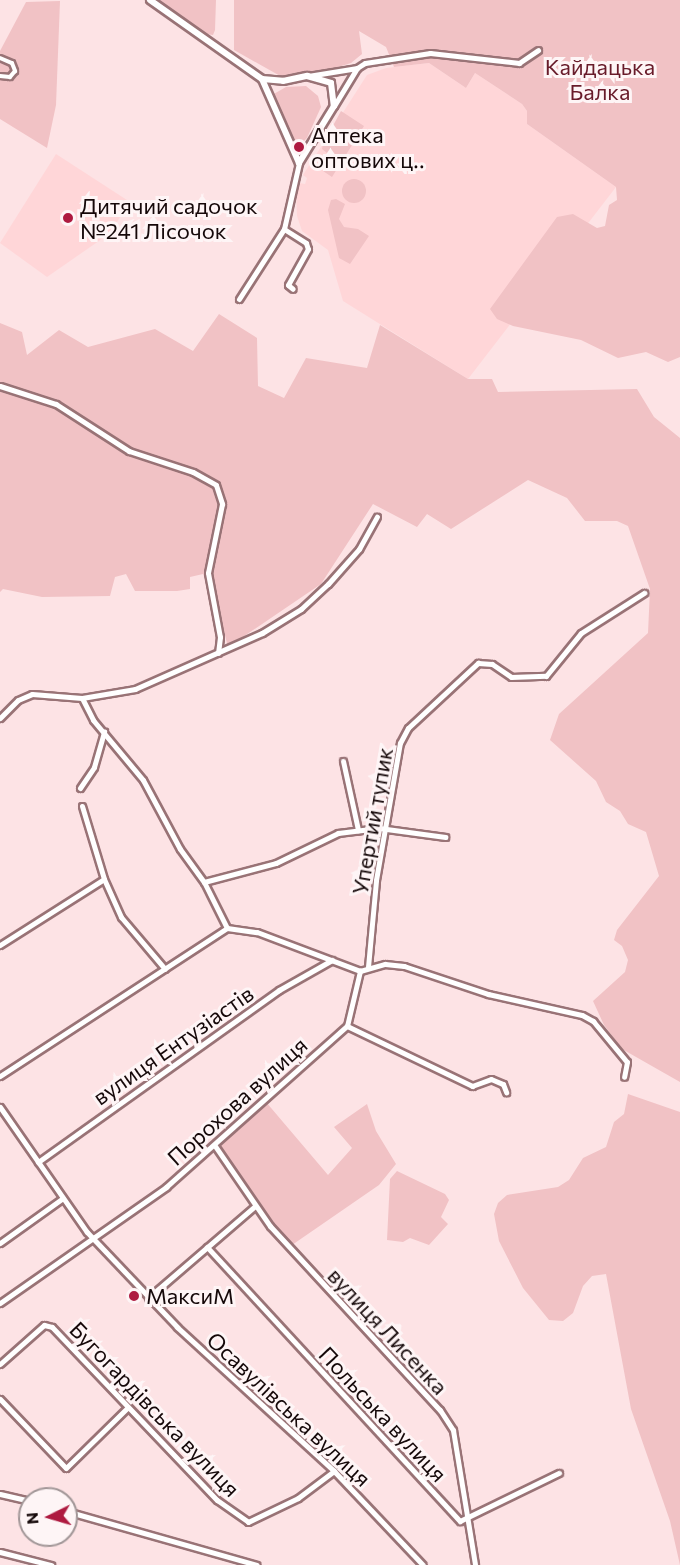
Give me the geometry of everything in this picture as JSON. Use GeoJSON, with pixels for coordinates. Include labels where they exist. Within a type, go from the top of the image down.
{"type":"FeatureCollection","features":[{"type":"Feature","properties":{"kind":"street"},"geometry":{"type":"LineString","coordinates":[[150,0],[262,79],[283,81],[357,68],[372,61],[415,53],[519,63],[538,50]]}},
{"type":"Feature","properties":{"kind":"street"},"geometry":{"type":"LineString","coordinates":[[0,58],[15,68],[10,77],[0,76]]}},
{"type":"Feature","properties":{"kind":"street"},"geometry":{"type":"LineString","coordinates":[[239,299],[284,229],[299,163],[357,68]]}},
{"type":"Feature","properties":{"kind":"street"},"geometry":{"type":"LineString","coordinates":[[307,76],[331,83],[334,106]]}},
{"type":"Feature","properties":{"kind":"street"},"geometry":{"type":"LineString","coordinates":[[262,79],[299,163]]}},
{"type":"Feature","properties":{"kind":"street"},"geometry":{"type":"LineString","coordinates":[[284,229],[306,243],[308,249],[288,285],[293,289]]}},
{"type":"Feature","properties":{"kind":"street"},"geometry":{"type":"LineString","coordinates":[[0,386],[56,404],[129,451],[193,472],[216,485],[222,504],[207,573],[220,637],[218,652]]}},
{"type":"Feature","properties":{"kind":"street"},"geometry":{"type":"LineString","coordinates":[[0,718],[18,700],[32,694],[82,699],[135,689],[262,633],[301,609],[355,553],[377,517]]}},
{"type":"Feature","properties":{"kind":"street","name":"Упертий тупик"},"geometry":{"type":"LineString","coordinates":[[368,967],[376,880],[387,829],[400,743],[408,728],[464,675],[486,662],[511,677],[546,676],[581,633],[644,593]]}},
{"type":"Feature","properties":{"kind":"street"},"geometry":{"type":"LineString","coordinates":[[82,699],[143,780],[180,849],[204,882],[227,928]]}},
{"type":"Feature","properties":{"kind":"street"},"geometry":{"type":"LineString","coordinates":[[80,788],[94,767],[104,731]]}},
{"type":"Feature","properties":{"kind":"street"},"geometry":{"type":"LineString","coordinates":[[343,761],[358,830]]}},
{"type":"Feature","properties":{"kind":"street"},"geometry":{"type":"LineString","coordinates":[[82,806],[104,879],[121,917],[165,969]]}},
{"type":"Feature","properties":{"kind":"street"},"geometry":{"type":"LineString","coordinates":[[204,882],[276,863],[318,841],[358,830],[387,829],[445,837]]}},
{"type":"Feature","properties":{"kind":"street"},"geometry":{"type":"LineString","coordinates":[[0,945],[104,879]]}},
{"type":"Feature","properties":{"kind":"street"},"geometry":{"type":"LineString","coordinates":[[0,1076],[227,928],[257,932],[360,971],[368,967],[404,966],[488,994],[582,1015],[593,1022],[627,1062],[624,1077]]}},
{"type":"Feature","properties":{"kind":"street","name":"вулиця Ентузіастів"},"geometry":{"type":"LineString","coordinates":[[38,1162],[279,990],[332,960]]}},
{"type":"Feature","properties":{"kind":"street"},"geometry":{"type":"LineString","coordinates":[[360,971],[347,1026],[472,1086],[491,1078],[502,1084],[507,1092]]}},
{"type":"Feature","properties":{"kind":"street","name":"Порохова вулиця"},"geometry":{"type":"LineString","coordinates":[[0,1303],[166,1187],[215,1146],[347,1026]]}},
{"type":"Feature","properties":{"kind":"street","name":"Осавулівська вулиця"},"geometry":{"type":"LineString","coordinates":[[0,1107],[92,1237],[148,1298],[334,1471],[423,1565]]}},
{"type":"Feature","properties":{"kind":"street","name":"вулиця Лисенка"},"geometry":{"type":"LineString","coordinates":[[215,1146],[255,1206],[309,1271],[440,1410],[453,1430],[466,1521],[475,1565]]}},
{"type":"Feature","properties":{"kind":"street"},"geometry":{"type":"LineString","coordinates":[[0,1243],[63,1198]]}},
{"type":"Feature","properties":{"kind":"street"},"geometry":{"type":"LineString","coordinates":[[148,1298],[255,1206]]}},
{"type":"Feature","properties":{"kind":"street","name":"Польська вулиця"},"geometry":{"type":"LineString","coordinates":[[207,1247],[450,1511],[460,1521],[466,1521]]}},
{"type":"Feature","properties":{"kind":"street","name":"Бугогардівська вулиця"},"geometry":{"type":"LineString","coordinates":[[0,1364],[44,1325],[52,1326],[217,1500],[248,1522],[298,1498],[334,1471]]}},
{"type":"Feature","properties":{"kind":"street"},"geometry":{"type":"LineString","coordinates":[[0,1399],[66,1468],[128,1408]]}},
{"type":"Feature","properties":{"kind":"street"},"geometry":{"type":"LineString","coordinates":[[466,1521],[559,1473]]}},
{"type":"Feature","properties":{"kind":"street"},"geometry":{"type":"LineString","coordinates":[[0,1494],[18,1498]]}},
{"type":"Feature","properties":{"kind":"street"},"geometry":{"type":"LineString","coordinates":[[78,1514],[257,1565]]}},
{"type":"Feature","properties":{"kind":"street"},"geometry":{"type":"LineString","coordinates":[[0,1552],[51,1565]]}},
{"type":"Feature","properties":{"kind":"shaded area"},"geometry":{"type":"Polygon","coordinates":[[[429,63],[466,88],[475,73],[522,104],[527,111],[527,124],[616,187],[468,379],[343,301],[328,250],[302,231],[297,216],[296,189],[299,183],[305,184],[307,178],[303,175],[367,75],[386,68],[429,63]]]}},
{"type":"Feature","properties":{"kind":"shaded area","name":"Дитячий садочок №241 Лісочок"},"geometry":{"type":"Polygon","coordinates":[[[56,154],[130,202],[109,234],[47,277],[0,243],[56,154]]]}},
{"type":"Feature","properties":{"kind":"green space"},"geometry":{"type":"Polygon","coordinates":[[[154,0],[216,0],[213,35],[206,34],[154,0]]]}},
{"type":"Feature","properties":{"kind":"green space","name":"Кайдацька Балка"},"geometry":{"type":"Polygon","coordinates":[[[234,0],[680,0],[680,357],[668,362],[646,352],[618,358],[581,340],[513,326],[497,319],[490,309],[557,217],[573,214],[597,228],[605,226],[609,205],[617,200],[616,187],[527,124],[527,111],[522,104],[475,73],[466,88],[429,63],[394,67],[386,47],[359,31],[362,54],[351,63],[319,73],[282,77],[234,50],[234,0]]]}},
{"type":"Feature","properties":{"kind":"green space"},"geometry":{"type":"Polygon","coordinates":[[[60,1],[56,105],[47,148],[0,119],[0,51],[26,2],[60,1]]]}},
{"type":"Feature","properties":{"kind":"green space"},"geometry":{"type":"Polygon","coordinates":[[[306,86],[318,96],[321,107],[307,138],[296,149],[272,95],[286,87],[306,86]]]}},
{"type":"Feature","properties":{"kind":"green space"},"geometry":{"type":"Polygon","coordinates":[[[341,111],[364,126],[332,177],[323,171],[332,157],[322,149],[341,111]]]}},
{"type":"Feature","properties":{"kind":"green space"},"geometry":{"type":"Polygon","coordinates":[[[354,179],[362,183],[366,191],[362,199],[354,203],[346,199],[342,191],[346,183],[354,179]]]}},
{"type":"Feature","properties":{"kind":"green space"},"geometry":{"type":"Polygon","coordinates":[[[336,199],[345,204],[339,219],[344,227],[358,229],[369,236],[350,264],[339,258],[328,210],[331,200],[336,199]]]}},
{"type":"Feature","properties":{"kind":"green space"},"geometry":{"type":"Polygon","coordinates":[[[219,314],[257,338],[258,386],[284,398],[306,358],[367,368],[380,325],[468,379],[492,379],[498,392],[637,389],[654,417],[680,438],[680,1082],[622,1049],[604,1025],[593,1001],[625,972],[628,960],[622,946],[614,940],[617,930],[659,876],[646,832],[628,824],[620,811],[606,802],[596,781],[550,740],[559,714],[648,633],[650,589],[628,526],[617,521],[585,521],[567,498],[528,480],[451,529],[427,514],[417,527],[373,504],[321,584],[228,647],[216,601],[203,574],[190,577],[190,589],[177,591],[135,591],[126,574],[115,577],[110,596],[42,597],[3,589],[0,592],[0,323],[22,332],[27,355],[59,330],[88,347],[155,329],[193,351],[219,314]]]}},
{"type":"Feature","properties":{"kind":"green space"},"geometry":{"type":"Polygon","coordinates":[[[628,1094],[680,1112],[680,1565],[670,1521],[631,1409],[606,1274],[592,1276],[583,1286],[573,1313],[563,1321],[549,1320],[523,1288],[499,1241],[494,1214],[498,1203],[507,1195],[558,1187],[569,1180],[583,1158],[606,1147],[614,1122],[624,1114],[628,1094]]]}},
{"type":"Feature","properties":{"kind":"green space"},"geometry":{"type":"Polygon","coordinates":[[[266,1102],[328,1175],[352,1148],[334,1127],[367,1104],[376,1131],[396,1164],[379,1185],[292,1245],[272,1226],[223,1156],[221,1144],[266,1102]]]}},
{"type":"Feature","properties":{"kind":"green space"},"geometry":{"type":"Polygon","coordinates":[[[397,1171],[445,1194],[449,1200],[441,1217],[448,1224],[429,1245],[410,1238],[403,1242],[387,1240],[390,1179],[397,1171]]]}},
{"type":"Feature","properties":{"kind":"place","name":"Аптека оптових ц‥"},"geometry":{"type":"Point","coordinates":[299,147]}},
{"type":"Feature","properties":{"kind":"place","name":"Дитячий садочок №241 Лісочок"},"geometry":{"type":"Point","coordinates":[68,218]}},
{"type":"Feature","properties":{"kind":"place","name":"МаксиМ"},"geometry":{"type":"Point","coordinates":[134,1296]}}]}
